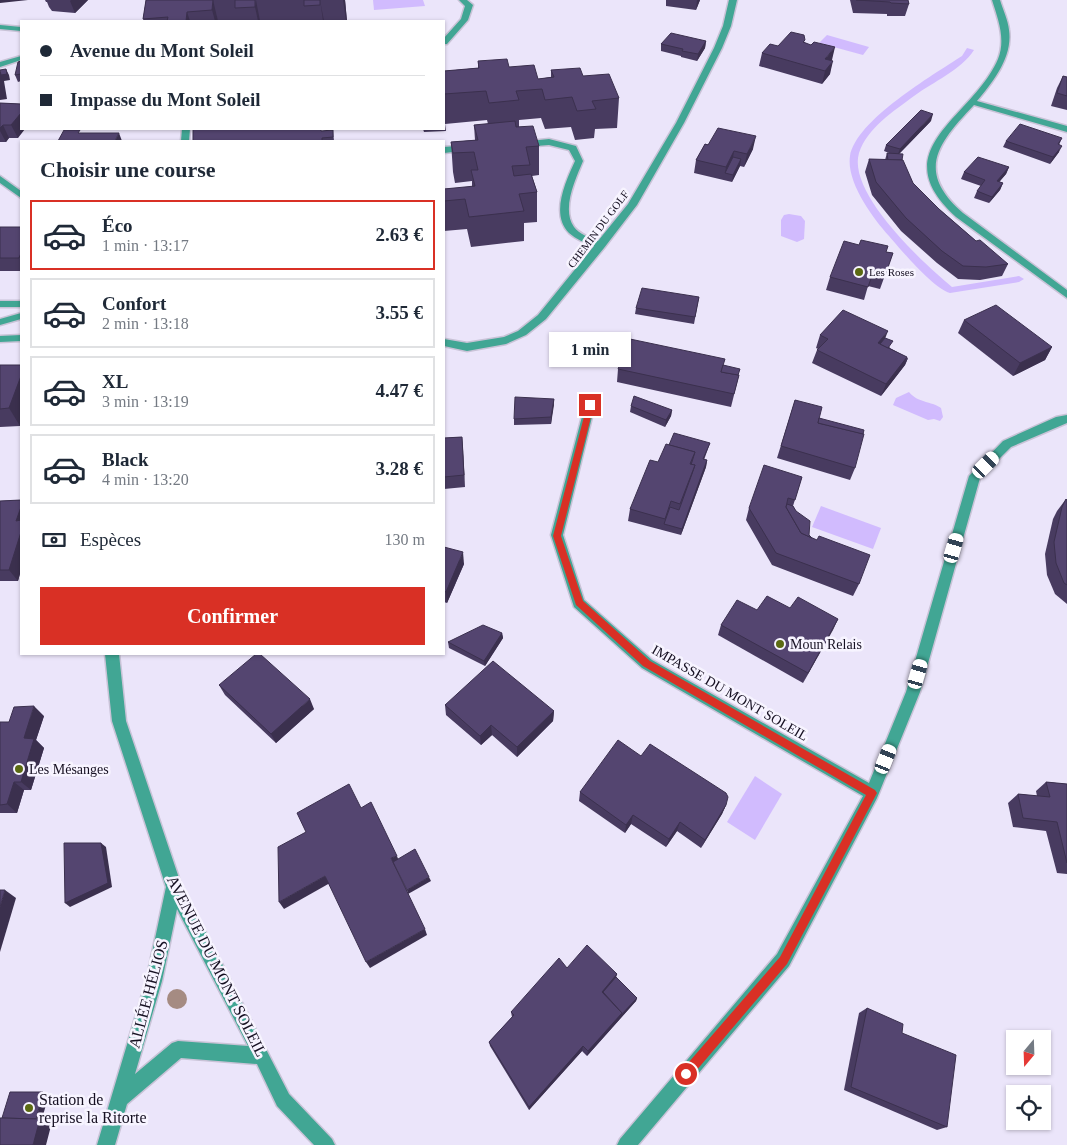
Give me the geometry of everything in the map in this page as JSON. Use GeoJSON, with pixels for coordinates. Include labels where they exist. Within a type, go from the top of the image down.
{"type":"FeatureCollection","features":[{"type":"Feature","properties":{"kind":"street"},"geometry":{"type":"LineString","coordinates":[[448,34],[464,20],[469,5],[463,0]]}},
{"type":"Feature","properties":{"kind":"street","name":"CHEMIN DU GOLF"},"geometry":{"type":"LineString","coordinates":[[445,343],[467,347],[490,344],[522,333],[542,317],[601,246],[632,205],[680,123],[718,48],[727,26],[733,0]]}},
{"type":"Feature","properties":{"kind":"street"},"geometry":{"type":"LineString","coordinates":[[996,0],[1003,14],[1006,28],[1000,64],[992,80],[944,132],[935,146],[930,172],[935,186],[957,213],[1067,295]]}},
{"type":"Feature","properties":{"kind":"street"},"geometry":{"type":"LineString","coordinates":[[0,27],[20,29]]}},
{"type":"Feature","properties":{"kind":"street"},"geometry":{"type":"LineString","coordinates":[[0,65],[20,58]]}},
{"type":"Feature","properties":{"kind":"street"},"geometry":{"type":"LineString","coordinates":[[973,102],[1067,129]]}},
{"type":"Feature","properties":{"kind":"street"},"geometry":{"type":"LineString","coordinates":[[511,145],[549,142],[573,148],[579,161],[570,180],[565,207],[568,225],[577,235],[601,246]]}},
{"type":"Feature","properties":{"kind":"street"},"geometry":{"type":"LineString","coordinates":[[445,150],[482,147]]}},
{"type":"Feature","properties":{"kind":"street"},"geometry":{"type":"LineString","coordinates":[[0,179],[20,194]]}},
{"type":"Feature","properties":{"kind":"street"},"geometry":{"type":"LineString","coordinates":[[0,304],[20,304]]}},
{"type":"Feature","properties":{"kind":"street"},"geometry":{"type":"LineString","coordinates":[[0,322],[20,316]]}},
{"type":"Feature","properties":{"kind":"street"},"geometry":{"type":"LineString","coordinates":[[0,339],[20,338]]}},
{"type":"Feature","properties":{"kind":"street","name":"IMPASSE DU MONT SOLEIL"},"geometry":{"type":"LineString","coordinates":[[590,405],[557,536],[579,603],[646,664],[872,793]]}},
{"type":"Feature","properties":{"kind":"street"},"geometry":{"type":"LineString","coordinates":[[626,1145],[783,960],[872,793],[913,692],[975,476],[1007,444],[1060,420],[1067,419]]}},
{"type":"Feature","properties":{"kind":"street","name":"AVENUE DU MONT SOLEIL"},"geometry":{"type":"LineString","coordinates":[[112,655],[119,721],[174,887],[283,1100],[326,1145]]}},
{"type":"Feature","properties":{"kind":"street","name":"ALLÉE HÉLIOS"},"geometry":{"type":"LineString","coordinates":[[106,1145],[154,981],[174,887]]}},
{"type":"Feature","properties":{"kind":"street"},"geometry":{"type":"LineString","coordinates":[[119,1099],[178,1049],[262,1056]]}},
{"type":"Feature","properties":{"kind":"shaded area"},"geometry":{"type":"Polygon","coordinates":[[[373,0],[423,0],[425,6],[374,10],[373,0]]]}},
{"type":"Feature","properties":{"kind":"shaded area"},"geometry":{"type":"Polygon","coordinates":[[[827,35],[869,47],[863,55],[819,43],[827,35]]]}},
{"type":"Feature","properties":{"kind":"shaded area"},"geometry":{"type":"Polygon","coordinates":[[[784,215],[801,216],[805,221],[804,239],[797,242],[781,236],[781,220],[784,215]]]}},
{"type":"Feature","properties":{"kind":"shaded area"},"geometry":{"type":"Polygon","coordinates":[[[909,392],[920,400],[941,408],[943,417],[940,421],[928,420],[893,405],[896,398],[909,392]]]}},
{"type":"Feature","properties":{"kind":"shaded area"},"geometry":{"type":"Polygon","coordinates":[[[821,506],[881,528],[873,549],[812,527],[821,506]]]}},
{"type":"Feature","properties":{"kind":"shaded area"},"geometry":{"type":"Polygon","coordinates":[[[755,776],[782,794],[755,840],[727,822],[755,776]]]}},
{"type":"Feature","properties":{"kind":"building"},"geometry":{"type":"Polygon","coordinates":[[[146,0],[213,0],[212,10],[187,12],[186,20],[167,20],[168,17],[143,19],[146,0]]]}},
{"type":"Feature","properties":{"kind":"building"},"geometry":{"type":"Polygon","coordinates":[[[235,0],[255,0],[255,7],[235,8],[235,0]]]}},
{"type":"Feature","properties":{"kind":"building"},"geometry":{"type":"Polygon","coordinates":[[[304,0],[320,0],[320,5],[304,6],[304,0]]]}},
{"type":"Feature","properties":{"kind":"building"},"geometry":{"type":"Polygon","coordinates":[[[856,0],[908,0],[909,4],[890,2],[856,0]]]}},
{"type":"Feature","properties":{"kind":"building"},"geometry":{"type":"Polygon","coordinates":[[[791,32],[804,35],[805,40],[803,42],[811,45],[814,42],[835,47],[825,59],[833,61],[825,71],[762,53],[770,44],[778,46],[791,32]]]}},
{"type":"Feature","properties":{"kind":"building"},"geometry":{"type":"Polygon","coordinates":[[[671,33],[706,41],[698,54],[682,51],[683,49],[661,44],[671,33]]]}},
{"type":"Feature","properties":{"kind":"building"},"geometry":{"type":"Polygon","coordinates":[[[507,59],[509,67],[534,65],[538,79],[554,77],[551,70],[580,68],[583,76],[609,74],[619,98],[592,101],[596,109],[577,111],[572,97],[545,100],[542,89],[516,91],[519,100],[489,103],[486,91],[445,94],[445,71],[479,68],[478,61],[507,59]]]}},
{"type":"Feature","properties":{"kind":"building"},"geometry":{"type":"Polygon","coordinates":[[[20,61],[20,74],[15,75],[18,62],[20,61]]]}},
{"type":"Feature","properties":{"kind":"building"},"geometry":{"type":"Polygon","coordinates":[[[6,69],[7,74],[1,75],[0,70],[6,69]]]}},
{"type":"Feature","properties":{"kind":"building"},"geometry":{"type":"Polygon","coordinates":[[[1063,76],[1067,77],[1067,96],[1057,93],[1063,76]]]}},
{"type":"Feature","properties":{"kind":"building"},"geometry":{"type":"Polygon","coordinates":[[[0,103],[20,104],[20,114],[11,125],[3,125],[0,128],[0,103]]]}},
{"type":"Feature","properties":{"kind":"building"},"geometry":{"type":"Polygon","coordinates":[[[921,110],[933,114],[900,149],[886,145],[921,110]]]}},
{"type":"Feature","properties":{"kind":"building"},"geometry":{"type":"Polygon","coordinates":[[[515,121],[516,127],[533,126],[539,146],[526,147],[530,165],[512,166],[514,176],[531,174],[537,192],[519,194],[524,211],[469,217],[465,199],[445,201],[445,189],[475,186],[471,170],[478,170],[474,152],[453,153],[451,142],[478,140],[474,125],[515,121]]]}},
{"type":"Feature","properties":{"kind":"building"},"geometry":{"type":"Polygon","coordinates":[[[1020,124],[1062,138],[1058,144],[1062,146],[1053,157],[1006,141],[1020,124]]]}},
{"type":"Feature","properties":{"kind":"building"},"geometry":{"type":"Polygon","coordinates":[[[718,128],[756,136],[747,154],[734,151],[726,167],[696,160],[705,144],[708,145],[718,128]]]}},
{"type":"Feature","properties":{"kind":"building"},"geometry":{"type":"Polygon","coordinates":[[[64,130],[80,130],[78,133],[119,133],[116,140],[59,140],[64,130]]]}},
{"type":"Feature","properties":{"kind":"building"},"geometry":{"type":"Polygon","coordinates":[[[193,130],[333,130],[333,137],[322,138],[322,140],[193,140],[193,130]]]}},
{"type":"Feature","properties":{"kind":"building"},"geometry":{"type":"Polygon","coordinates":[[[887,153],[903,154],[902,160],[888,160],[887,153]]]}},
{"type":"Feature","properties":{"kind":"building"},"geometry":{"type":"Polygon","coordinates":[[[733,157],[741,159],[733,175],[725,173],[733,157]]]}},
{"type":"Feature","properties":{"kind":"building"},"geometry":{"type":"Polygon","coordinates":[[[978,157],[1009,167],[997,181],[1003,183],[992,197],[977,191],[985,180],[964,172],[978,157]]]}},
{"type":"Feature","properties":{"kind":"building"},"geometry":{"type":"Polygon","coordinates":[[[869,159],[903,160],[913,183],[939,209],[976,241],[980,240],[1008,264],[986,267],[963,266],[942,251],[906,218],[876,182],[869,159]]]}},
{"type":"Feature","properties":{"kind":"building"},"geometry":{"type":"Polygon","coordinates":[[[0,227],[20,227],[19,258],[0,258],[0,227]]]}},
{"type":"Feature","properties":{"kind":"building","name":"Les Roses"},"geometry":{"type":"Polygon","coordinates":[[[861,240],[888,246],[886,252],[893,253],[885,276],[873,273],[868,287],[830,277],[844,241],[859,245],[861,240]]]}},
{"type":"Feature","properties":{"kind":"building"},"geometry":{"type":"Polygon","coordinates":[[[642,288],[699,297],[695,317],[636,308],[642,288]]]}},
{"type":"Feature","properties":{"kind":"building"},"geometry":{"type":"Polygon","coordinates":[[[996,305],[1052,347],[1020,363],[964,320],[996,305]]]}},
{"type":"Feature","properties":{"kind":"building"},"geometry":{"type":"Polygon","coordinates":[[[843,310],[888,331],[878,343],[907,357],[886,384],[817,350],[828,339],[820,335],[843,310]]]}},
{"type":"Feature","properties":{"kind":"building"},"geometry":{"type":"Polygon","coordinates":[[[885,338],[893,341],[888,348],[880,344],[885,338]]]}},
{"type":"Feature","properties":{"kind":"building"},"geometry":{"type":"Polygon","coordinates":[[[630,339],[725,359],[721,372],[739,375],[734,394],[618,369],[630,339]]]}},
{"type":"Feature","properties":{"kind":"building"},"geometry":{"type":"Polygon","coordinates":[[[0,365],[20,365],[20,379],[9,408],[0,409],[0,365]]]}},
{"type":"Feature","properties":{"kind":"building"},"geometry":{"type":"Polygon","coordinates":[[[723,365],[740,369],[738,375],[721,372],[723,365]]]}},
{"type":"Feature","properties":{"kind":"building"},"geometry":{"type":"Polygon","coordinates":[[[634,396],[672,410],[666,420],[631,406],[634,396]]]}},
{"type":"Feature","properties":{"kind":"building"},"geometry":{"type":"Polygon","coordinates":[[[515,397],[554,399],[551,417],[514,419],[515,397]]]}},
{"type":"Feature","properties":{"kind":"building"},"geometry":{"type":"Polygon","coordinates":[[[795,400],[822,407],[818,423],[864,434],[855,468],[781,446],[795,400]]]}},
{"type":"Feature","properties":{"kind":"building"},"geometry":{"type":"Polygon","coordinates":[[[819,418],[864,430],[863,434],[818,423],[819,418]]]}},
{"type":"Feature","properties":{"kind":"building"},"geometry":{"type":"Polygon","coordinates":[[[674,433],[710,443],[703,459],[707,460],[682,529],[664,524],[670,507],[679,510],[695,465],[691,465],[695,452],[669,445],[674,433]]]}},
{"type":"Feature","properties":{"kind":"building"},"geometry":{"type":"Polygon","coordinates":[[[462,437],[464,475],[445,477],[445,438],[462,437]]]}},
{"type":"Feature","properties":{"kind":"building"},"geometry":{"type":"Polygon","coordinates":[[[666,444],[695,452],[690,464],[695,465],[680,504],[671,501],[665,519],[630,509],[650,460],[658,462],[666,444]]]}},
{"type":"Feature","properties":{"kind":"building"},"geometry":{"type":"Polygon","coordinates":[[[764,465],[802,477],[795,500],[788,498],[786,507],[801,533],[817,540],[819,536],[870,555],[859,584],[776,553],[749,508],[764,465]]]}},
{"type":"Feature","properties":{"kind":"building"},"geometry":{"type":"Polygon","coordinates":[[[1066,499],[1067,585],[1064,583],[1056,563],[1054,542],[1062,507],[1066,499]]]}},
{"type":"Feature","properties":{"kind":"building"},"geometry":{"type":"Polygon","coordinates":[[[20,500],[20,510],[16,521],[20,520],[20,535],[9,570],[0,570],[0,501],[20,500]]]}},
{"type":"Feature","properties":{"kind":"building"},"geometry":{"type":"Polygon","coordinates":[[[787,504],[793,506],[796,511],[810,521],[809,535],[812,538],[801,533],[786,507],[787,504]]]}},
{"type":"Feature","properties":{"kind":"building"},"geometry":{"type":"Polygon","coordinates":[[[445,547],[463,552],[445,592],[445,547]]]}},
{"type":"Feature","properties":{"kind":"building","name":"Moun Relais"},"geometry":{"type":"Polygon","coordinates":[[[767,596],[790,608],[798,597],[838,619],[808,673],[721,625],[737,600],[757,610],[767,596]]]}},
{"type":"Feature","properties":{"kind":"building"},"geometry":{"type":"Polygon","coordinates":[[[483,625],[502,633],[484,661],[448,642],[483,625]]]}},
{"type":"Feature","properties":{"kind":"building"},"geometry":{"type":"Polygon","coordinates":[[[255,655],[261,655],[310,699],[271,734],[219,685],[255,655]]]}},
{"type":"Feature","properties":{"kind":"building"},"geometry":{"type":"Polygon","coordinates":[[[493,661],[554,711],[517,747],[491,725],[480,736],[445,705],[493,661]]]}},
{"type":"Feature","properties":{"kind":"building"},"geometry":{"type":"Polygon","coordinates":[[[34,706],[24,738],[34,739],[21,782],[14,782],[7,804],[0,805],[0,722],[9,722],[14,707],[34,706]]]}},
{"type":"Feature","properties":{"kind":"building"},"geometry":{"type":"Polygon","coordinates":[[[618,740],[641,756],[650,744],[726,793],[728,797],[726,805],[705,840],[680,822],[669,839],[633,815],[626,825],[580,792],[618,740]]]}},
{"type":"Feature","properties":{"kind":"building"},"geometry":{"type":"Polygon","coordinates":[[[1046,782],[1067,784],[1067,863],[1057,822],[1023,818],[1018,794],[1050,797],[1046,782]]]}},
{"type":"Feature","properties":{"kind":"building"},"geometry":{"type":"Polygon","coordinates":[[[349,784],[361,808],[371,802],[397,856],[391,858],[425,929],[366,962],[325,876],[279,902],[278,847],[306,832],[297,813],[349,784]]]}},
{"type":"Feature","properties":{"kind":"building"},"geometry":{"type":"Polygon","coordinates":[[[64,843],[101,843],[108,883],[65,903],[64,843]]]}},
{"type":"Feature","properties":{"kind":"building"},"geometry":{"type":"Polygon","coordinates":[[[415,849],[429,877],[407,890],[393,862],[415,849]]]}},
{"type":"Feature","properties":{"kind":"building"},"geometry":{"type":"Polygon","coordinates":[[[0,890],[5,890],[0,907],[0,890]]]}},
{"type":"Feature","properties":{"kind":"building"},"geometry":{"type":"Polygon","coordinates":[[[587,945],[617,974],[602,992],[622,1013],[588,1051],[583,1046],[529,1107],[489,1042],[514,1015],[511,1012],[559,958],[567,968],[587,945]]]}},
{"type":"Feature","properties":{"kind":"building"},"geometry":{"type":"Polygon","coordinates":[[[616,977],[637,998],[621,1015],[622,1013],[603,992],[616,977]]]}},
{"type":"Feature","properties":{"kind":"building"},"geometry":{"type":"Polygon","coordinates":[[[867,1008],[903,1024],[902,1033],[956,1055],[947,1127],[851,1087],[867,1008]]]}},
{"type":"Feature","properties":{"kind":"building","name":"Station de reprise la Ritorte"},"geometry":{"type":"Polygon","coordinates":[[[10,1092],[43,1092],[36,1119],[2,1118],[10,1092]]]}},
{"type":"Feature","properties":{"kind":"building"},"geometry":{"type":"Polygon","coordinates":[[[0,1118],[40,1119],[33,1145],[0,1145],[0,1118]]]}},
{"type":"Feature","properties":{"kind":"waterway"},"geometry":{"type":"LineString","coordinates":[[970,50],[965,58],[911,94],[869,129],[854,155],[856,175],[863,193],[889,231],[905,249],[950,290],[1019,279]]}},
{"type":"Feature","properties":{"kind":"place","name":"Les Roses"},"geometry":{"type":"Point","coordinates":[859,272]}},
{"type":"Feature","properties":{"kind":"place","name":"Moun Relais"},"geometry":{"type":"Point","coordinates":[780,644]}},
{"type":"Feature","properties":{"kind":"place","name":"Les Mésanges"},"geometry":{"type":"Point","coordinates":[19,769]}},
{"type":"Feature","properties":{"kind":"place","name":"Station de reprise la Ritorte"},"geometry":{"type":"Point","coordinates":[29,1108]}},
{"type":"Feature","properties":{"kind":"route"},"geometry":{"type":"LineString","coordinates":[[590,405],[557,536],[579,603],[646,664],[872,793],[783,960],[686,1074]]}}]}
